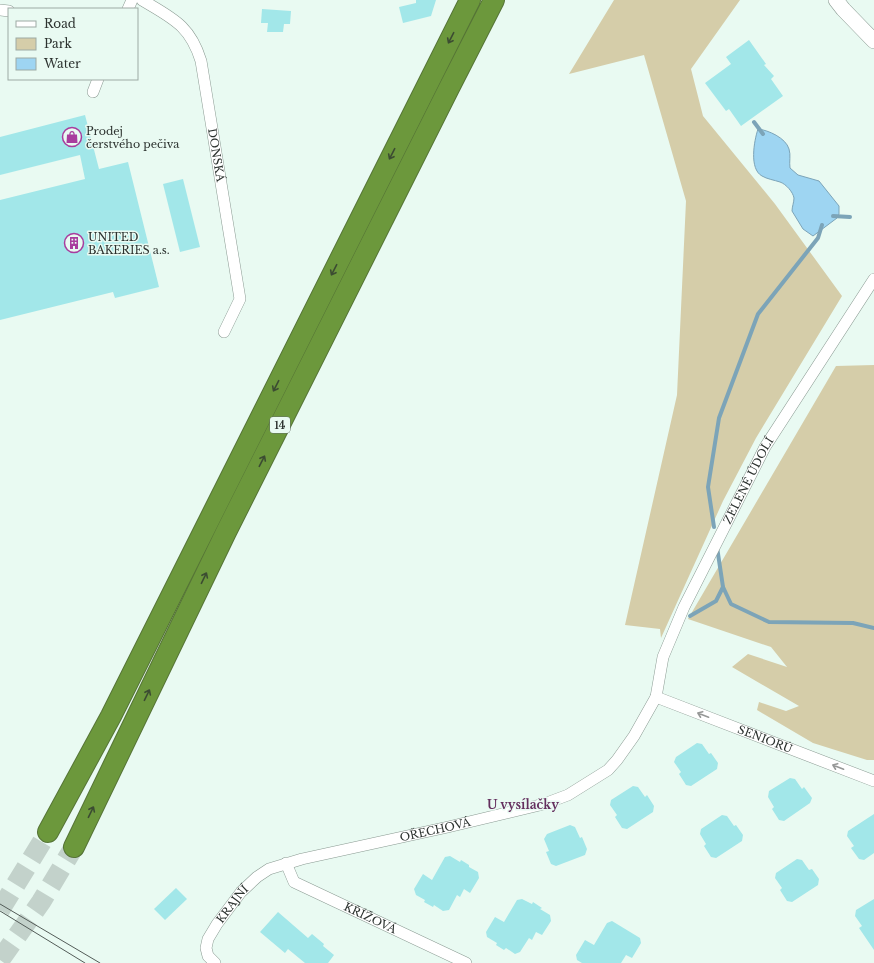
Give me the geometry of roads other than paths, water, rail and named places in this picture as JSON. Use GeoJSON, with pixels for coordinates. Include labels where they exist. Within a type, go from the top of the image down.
{"type":"FeatureCollection","features":[{"type":"Feature","properties":{"kind":"highway","name":"14"},"geometry":{"type":"LineString","coordinates":[[48,832],[111,716],[469,2]]}},
{"type":"Feature","properties":{"kind":"highway","name":"14"},"geometry":{"type":"LineString","coordinates":[[74,847],[226,532],[493,2]]}},
{"type":"Feature","properties":{"kind":"street","name":"DONSKÁ"},"geometry":{"type":"LineString","coordinates":[[142,0],[179,23],[190,35],[198,50],[201,61],[240,300],[224,332]]}},
{"type":"Feature","properties":{"kind":"street"},"geometry":{"type":"LineString","coordinates":[[836,0],[874,40]]}},
{"type":"Feature","properties":{"kind":"street"},"geometry":{"type":"LineString","coordinates":[[844,0],[874,34]]}},
{"type":"Feature","properties":{"kind":"street"},"geometry":{"type":"LineString","coordinates":[[93,92],[98,80]]}},
{"type":"Feature","properties":{"kind":"street","name":"ZELENÉ ÚDOLÍ"},"geometry":{"type":"LineString","coordinates":[[656,697],[663,657],[684,607],[765,447],[874,279]]}},
{"type":"Feature","properties":{"kind":"street","name":"SENIORŮ"},"geometry":{"type":"LineString","coordinates":[[656,697],[874,781]]}},
{"type":"Feature","properties":{"kind":"street","name":"OŘECHOVÁ"},"geometry":{"type":"LineString","coordinates":[[286,863],[513,812],[544,804],[568,795],[608,770],[618,760],[634,736],[656,697]]}},
{"type":"Feature","properties":{"kind":"street","name":"KRAJNÍ"},"geometry":{"type":"LineString","coordinates":[[215,963],[208,956],[206,948],[208,939],[217,924],[241,892],[257,877],[269,869],[286,863]]}},
{"type":"Feature","properties":{"kind":"street","name":"KŘÍŽOVÁ"},"geometry":{"type":"LineString","coordinates":[[286,863],[294,882],[466,963]]}},
{"type":"Feature","properties":{"kind":"water"},"geometry":{"type":"Polygon","coordinates":[[[758,129],[767,131],[781,138],[790,151],[790,168],[798,175],[819,181],[839,206],[839,214],[837,218],[813,236],[803,229],[792,211],[794,198],[789,188],[785,184],[762,176],[755,167],[755,140],[758,129]]]}},
{"type":"Feature","properties":{"kind":"waterway"},"geometry":{"type":"LineString","coordinates":[[754,122],[763,134]]}},
{"type":"Feature","properties":{"kind":"waterway"},"geometry":{"type":"LineString","coordinates":[[833,216],[850,217]]}},
{"type":"Feature","properties":{"kind":"waterway"},"geometry":{"type":"LineString","coordinates":[[714,527],[708,487],[719,418],[758,314],[818,238],[822,225]]}},
{"type":"Feature","properties":{"kind":"waterway"},"geometry":{"type":"LineString","coordinates":[[690,616],[716,601],[723,587],[717,547]]}},
{"type":"Feature","properties":{"kind":"waterway"},"geometry":{"type":"LineString","coordinates":[[723,587],[731,604],[769,622],[853,623],[874,628]]}},
{"type":"Feature","properties":{"kind":"tunnel"},"geometry":{"type":"LineString","coordinates":[[0,910],[48,832]]}},
{"type":"Feature","properties":{"kind":"tunnel"},"geometry":{"type":"LineString","coordinates":[[0,960],[41,902],[74,847]]}},
{"type":"Feature","properties":{"kind":"tram line"},"geometry":{"type":"LineString","coordinates":[[0,904],[100,963]]}},
{"type":"Feature","properties":{"kind":"tram line"},"geometry":{"type":"LineString","coordinates":[[0,911],[85,963]]}},
{"type":"Feature","properties":{"kind":"place","name":"Prodej čerstvého pečiva"},"geometry":{"type":"Point","coordinates":[72,137]}},
{"type":"Feature","properties":{"kind":"place","name":"UNITED BAKERIES a.s."},"geometry":{"type":"Point","coordinates":[74,243]}},
{"type":"Feature","properties":{"kind":"district","name":"U vysílačky"},"geometry":{"type":"Point","coordinates":[523,805]}}]}
